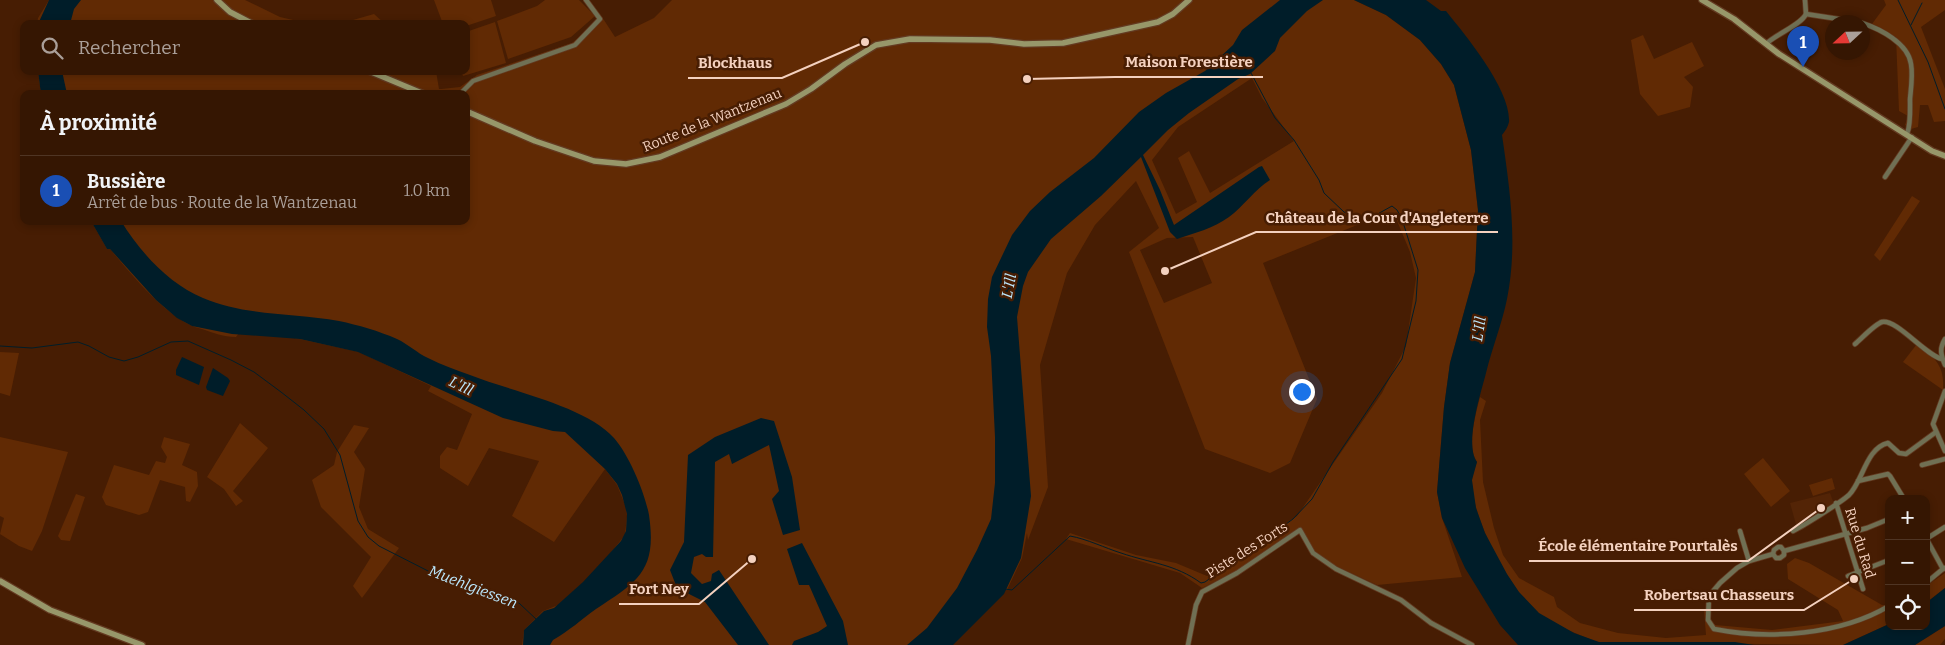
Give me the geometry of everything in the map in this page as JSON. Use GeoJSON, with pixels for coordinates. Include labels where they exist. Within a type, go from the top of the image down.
{"type":"FeatureCollection","features":[{"type":"Feature","properties":{"kind":"main road"},"geometry":{"type":"LineString","coordinates":[[217,0],[230,12],[245,20]]}},
{"type":"Feature","properties":{"kind":"main road","name":"Route de la Wantzenau"},"geometry":{"type":"LineString","coordinates":[[470,113],[535,141],[594,161],[613,164],[639,163],[660,157],[786,104],[811,89],[844,64],[876,45],[910,39],[990,40],[1024,44],[1063,43],[1158,22],[1173,14],[1189,0]]}},
{"type":"Feature","properties":{"kind":"main road"},"geometry":{"type":"LineString","coordinates":[[1702,0],[1734,19],[1779,54],[1932,151],[1945,156]]}},
{"type":"Feature","properties":{"kind":"main road"},"geometry":{"type":"LineString","coordinates":[[379,75],[414,90]]}},
{"type":"Feature","properties":{"kind":"main road"},"geometry":{"type":"LineString","coordinates":[[0,581],[50,610],[142,645]]}},
{"type":"Feature","properties":{"kind":"street"},"geometry":{"type":"LineString","coordinates":[[464,90],[473,81],[566,50],[575,45],[600,19],[586,0]]}},
{"type":"Feature","properties":{"kind":"street"},"geometry":{"type":"LineString","coordinates":[[1766,44],[1773,37],[1802,20],[1806,14],[1804,0]]}},
{"type":"Feature","properties":{"kind":"street"},"geometry":{"type":"LineString","coordinates":[[1806,14],[1825,17]]}},
{"type":"Feature","properties":{"kind":"street"},"geometry":{"type":"LineString","coordinates":[[1870,26],[1891,38],[1908,54],[1912,64],[1910,136],[1885,177]]}},
{"type":"Feature","properties":{"kind":"street"},"geometry":{"type":"LineString","coordinates":[[1855,344],[1880,323],[1884,322],[1892,324],[1942,359]]}},
{"type":"Feature","properties":{"kind":"street"},"geometry":{"type":"LineString","coordinates":[[1931,352],[1941,346],[1945,339]]}},
{"type":"Feature","properties":{"kind":"street"},"geometry":{"type":"LineString","coordinates":[[1941,346],[1942,359],[1945,365]]}},
{"type":"Feature","properties":{"kind":"street"},"geometry":{"type":"LineString","coordinates":[[1945,391],[1933,424],[1945,451]]}},
{"type":"Feature","properties":{"kind":"street"},"geometry":{"type":"LineString","coordinates":[[1793,531],[1849,494],[1873,454],[1880,446],[1888,443],[1899,453],[1906,454],[1936,432]]}},
{"type":"Feature","properties":{"kind":"street"},"geometry":{"type":"LineString","coordinates":[[1922,464],[1945,458]]}},
{"type":"Feature","properties":{"kind":"street"},"geometry":{"type":"LineString","coordinates":[[1858,481],[1888,474],[1902,495]]}},
{"type":"Feature","properties":{"kind":"street","name":"Rue du Rad"},"geometry":{"type":"LineString","coordinates":[[1836,503],[1863,589]]}},
{"type":"Feature","properties":{"kind":"street"},"geometry":{"type":"LineString","coordinates":[[1784,551],[1885,520]]}},
{"type":"Feature","properties":{"kind":"street"},"geometry":{"type":"LineString","coordinates":[[1930,536],[1945,527]]}},
{"type":"Feature","properties":{"kind":"street","name":"Piste des Forts"},"geometry":{"type":"LineString","coordinates":[[1188,645],[1196,604],[1202,592],[1237,573],[1300,530],[1305,542],[1313,553],[1336,570],[1393,596],[1431,623],[1472,645]]}},
{"type":"Feature","properties":{"kind":"street"},"geometry":{"type":"LineString","coordinates":[[1740,531],[1748,561]]}},
{"type":"Feature","properties":{"kind":"street"},"geometry":{"type":"LineString","coordinates":[[1927,540],[1944,568],[1930,579]]}},
{"type":"Feature","properties":{"kind":"street"},"geometry":{"type":"LineString","coordinates":[[1784,551],[1778,547],[1774,550],[1773,554],[1748,561],[1720,582],[1709,596],[1708,620],[1714,629],[1762,633],[1803,633],[1858,622],[1885,608]]}},
{"type":"Feature","properties":{"kind":"street"},"geometry":{"type":"LineString","coordinates":[[1773,554],[1776,558],[1780,558],[1784,555],[1784,551]]}},
{"type":"Feature","properties":{"kind":"street"},"geometry":{"type":"LineString","coordinates":[[1848,576],[1885,562]]}},
{"type":"Feature","properties":{"kind":"shaded area"},"geometry":{"type":"Polygon","coordinates":[[[49,0],[245,0],[280,17],[293,20],[38,20],[49,0]]]}},
{"type":"Feature","properties":{"kind":"shaded area"},"geometry":{"type":"Polygon","coordinates":[[[434,0],[491,0],[496,16],[470,25],[470,20],[442,20],[434,0]]]}},
{"type":"Feature","properties":{"kind":"shaded area"},"geometry":{"type":"Polygon","coordinates":[[[545,0],[579,0],[595,16],[571,37],[508,59],[497,21],[537,6],[545,0]]]}},
{"type":"Feature","properties":{"kind":"shaded area"},"geometry":{"type":"Polygon","coordinates":[[[672,0],[1354,0],[1386,15],[1420,40],[1441,64],[1454,85],[1471,150],[1478,210],[1475,272],[1450,363],[1444,407],[1437,492],[1442,518],[1462,577],[1377,585],[1334,565],[1311,548],[1301,530],[1264,558],[1202,588],[1180,573],[1066,539],[1070,533],[1136,555],[1176,563],[1207,576],[1297,516],[1382,393],[1406,346],[1416,278],[1410,252],[1395,216],[1387,213],[1263,263],[1317,399],[1290,463],[1270,473],[1205,449],[1129,252],[1159,228],[1136,181],[1095,225],[1067,273],[1040,365],[1048,487],[1028,540],[1027,533],[1022,558],[1007,590],[982,580],[928,645],[522,645],[524,630],[543,611],[558,605],[596,571],[625,535],[626,507],[617,485],[605,469],[554,542],[512,516],[539,461],[489,448],[468,486],[440,468],[440,456],[447,447],[457,450],[472,414],[428,391],[431,386],[359,352],[290,337],[239,333],[236,337],[227,336],[184,322],[160,304],[110,249],[107,249],[93,225],[470,225],[470,90],[40,90],[39,75],[437,75],[439,89],[441,89],[460,87],[477,75],[572,43],[602,17],[615,37],[654,18],[672,0]],[[1252,78],[1178,127],[1152,160],[1176,214],[1197,202],[1178,158],[1189,151],[1210,193],[1294,141],[1262,98],[1252,78]],[[1193,237],[1167,238],[1140,250],[1164,303],[1212,283],[1193,237]]]}},
{"type":"Feature","properties":{"kind":"shaded area"},"geometry":{"type":"Polygon","coordinates":[[[1884,0],[1945,0],[1945,10],[1921,27],[1945,89],[1945,121],[1934,122],[1928,105],[1920,105],[1918,127],[1911,129],[1905,125],[1908,116],[1899,111],[1896,37],[1872,24],[1886,5],[1884,0]]]}},
{"type":"Feature","properties":{"kind":"shaded area"},"geometry":{"type":"Polygon","coordinates":[[[374,14],[381,20],[353,20],[374,14]]]}},
{"type":"Feature","properties":{"kind":"shaded area"},"geometry":{"type":"Polygon","coordinates":[[[495,22],[506,63],[470,74],[470,31],[495,22]]]}},
{"type":"Feature","properties":{"kind":"shaded area"},"geometry":{"type":"Polygon","coordinates":[[[1643,35],[1654,59],[1692,42],[1704,66],[1684,77],[1693,87],[1690,107],[1658,116],[1640,94],[1631,40],[1643,35]]]}},
{"type":"Feature","properties":{"kind":"shaded area"},"geometry":{"type":"Polygon","coordinates":[[[1912,196],[1920,201],[1880,261],[1874,255],[1912,196]]]}},
{"type":"Feature","properties":{"kind":"shaded area"},"geometry":{"type":"Polygon","coordinates":[[[1917,344],[1937,362],[1942,374],[1943,390],[1903,362],[1917,344]]]}},
{"type":"Feature","properties":{"kind":"shaded area"},"geometry":{"type":"Polygon","coordinates":[[[0,352],[19,353],[10,396],[0,393],[0,352]]]}},
{"type":"Feature","properties":{"kind":"shaded area"},"geometry":{"type":"Polygon","coordinates":[[[1480,397],[1486,401],[1480,420],[1483,482],[1494,528],[1503,555],[1519,578],[1554,597],[1557,607],[1580,623],[1618,633],[1666,638],[1706,635],[1704,610],[1711,609],[1711,620],[1715,625],[1772,630],[1843,621],[1838,610],[1788,579],[1787,564],[1795,558],[1809,563],[1885,605],[1885,626],[1843,645],[1597,642],[1552,622],[1538,613],[1516,588],[1485,533],[1473,496],[1472,481],[1477,462],[1472,447],[1474,421],[1480,397]]]}},
{"type":"Feature","properties":{"kind":"shaded area"},"geometry":{"type":"Polygon","coordinates":[[[240,423],[268,448],[233,491],[243,501],[236,506],[224,489],[207,477],[240,423]]]}},
{"type":"Feature","properties":{"kind":"shaded area"},"geometry":{"type":"Polygon","coordinates":[[[354,425],[369,428],[354,452],[365,469],[359,507],[368,529],[399,548],[362,598],[353,586],[371,557],[321,507],[312,480],[334,465],[337,452],[354,425]]]}},
{"type":"Feature","properties":{"kind":"shaded area"},"geometry":{"type":"Polygon","coordinates":[[[0,437],[68,452],[42,531],[32,551],[19,546],[0,534],[4,518],[0,516],[0,437]]]}},
{"type":"Feature","properties":{"kind":"shaded area"},"geometry":{"type":"Polygon","coordinates":[[[164,437],[190,444],[182,465],[197,472],[198,486],[190,502],[186,501],[185,487],[160,480],[148,512],[139,515],[106,505],[102,497],[114,465],[149,475],[156,461],[165,463],[167,457],[161,447],[164,437]]]}},
{"type":"Feature","properties":{"kind":"shaded area"},"geometry":{"type":"Polygon","coordinates":[[[1763,458],[1790,491],[1771,507],[1744,474],[1763,458]]]}},
{"type":"Feature","properties":{"kind":"shaded area"},"geometry":{"type":"Polygon","coordinates":[[[1832,478],[1835,489],[1813,496],[1809,485],[1832,478]]]}},
{"type":"Feature","properties":{"kind":"shaded area"},"geometry":{"type":"Polygon","coordinates":[[[1830,493],[1834,504],[1797,528],[1790,503],[1830,493]]]}},
{"type":"Feature","properties":{"kind":"shaded area"},"geometry":{"type":"Polygon","coordinates":[[[76,494],[85,497],[70,541],[61,540],[58,536],[76,494]]]}},
{"type":"Feature","properties":{"kind":"shaded area"},"geometry":{"type":"Polygon","coordinates":[[[1945,573],[1945,588],[1930,600],[1930,583],[1945,573]]]}},
{"type":"Feature","properties":{"kind":"shaded area"},"geometry":{"type":"Polygon","coordinates":[[[1945,626],[1945,639],[1940,645],[1915,645],[1945,626]]]}},
{"type":"Feature","properties":{"kind":"water"},"geometry":{"type":"Polygon","coordinates":[[[49,0],[81,0],[74,9],[71,20],[40,20],[49,0]]]}},
{"type":"Feature","properties":{"kind":"water","name":"L'Ill"},"geometry":{"type":"Polygon","coordinates":[[[1280,0],[1323,0],[1307,11],[1280,38],[1275,51],[1250,74],[1238,79],[1189,113],[1168,130],[1143,155],[1174,225],[1259,167],[1262,166],[1270,180],[1223,221],[1177,239],[1170,232],[1141,157],[1101,196],[1051,239],[1028,272],[1023,286],[1017,317],[1031,496],[1021,558],[1004,594],[953,645],[907,645],[927,628],[957,588],[991,519],[995,483],[995,437],[991,356],[987,327],[988,299],[992,277],[1012,235],[1030,211],[1050,192],[1094,158],[1139,112],[1166,93],[1205,71],[1233,45],[1242,30],[1280,0]]]}},
{"type":"Feature","properties":{"kind":"water","name":"L'Ill"},"geometry":{"type":"Polygon","coordinates":[[[1354,0],[1426,0],[1441,11],[1446,11],[1486,64],[1503,95],[1508,109],[1509,122],[1502,135],[1512,217],[1510,278],[1505,308],[1488,364],[1475,418],[1472,443],[1473,454],[1477,462],[1472,480],[1476,508],[1485,533],[1507,574],[1519,592],[1539,613],[1574,633],[1599,642],[1735,642],[1754,645],[1518,645],[1500,625],[1465,568],[1442,518],[1437,492],[1444,407],[1450,363],[1475,272],[1478,210],[1471,150],[1454,85],[1441,64],[1420,40],[1386,15],[1354,0]]]}},
{"type":"Feature","properties":{"kind":"water"},"geometry":{"type":"Polygon","coordinates":[[[39,75],[63,75],[66,90],[40,90],[39,75]]]}},
{"type":"Feature","properties":{"kind":"water","name":"L'Ill"},"geometry":{"type":"Polygon","coordinates":[[[93,225],[124,225],[156,266],[190,292],[203,298],[236,308],[322,318],[361,326],[401,341],[438,363],[567,408],[585,417],[601,427],[620,445],[640,485],[647,506],[651,534],[647,562],[642,572],[624,590],[553,640],[550,645],[523,645],[524,630],[544,611],[554,608],[583,582],[621,541],[626,531],[627,514],[622,495],[617,484],[605,469],[565,432],[553,431],[503,418],[358,352],[300,339],[232,334],[192,326],[177,318],[156,300],[110,249],[107,249],[93,225]]]}},
{"type":"Feature","properties":{"kind":"water"},"geometry":{"type":"Polygon","coordinates":[[[182,357],[204,367],[199,385],[176,375],[176,370],[182,357]]]}},
{"type":"Feature","properties":{"kind":"water"},"geometry":{"type":"Polygon","coordinates":[[[213,368],[230,381],[223,396],[207,390],[206,387],[213,368]]]}},
{"type":"Feature","properties":{"kind":"water"},"geometry":{"type":"Polygon","coordinates":[[[761,418],[774,421],[792,477],[800,530],[783,535],[772,499],[779,491],[769,445],[732,464],[729,454],[715,462],[713,557],[706,557],[702,554],[694,557],[691,573],[702,584],[711,581],[712,574],[719,570],[769,645],[738,645],[705,602],[677,588],[670,570],[684,542],[688,455],[715,437],[761,418]]]}},
{"type":"Feature","properties":{"kind":"water"},"geometry":{"type":"Polygon","coordinates":[[[802,543],[843,621],[848,645],[792,645],[794,641],[818,632],[827,626],[809,585],[799,585],[787,549],[802,543]]]}},
{"type":"Feature","properties":{"kind":"water"},"geometry":{"type":"Polygon","coordinates":[[[1945,588],[1945,626],[1915,645],[1843,645],[1885,626],[1885,630],[1930,630],[1930,600],[1945,588]]]}},
{"type":"Feature","properties":{"kind":"waterway"},"geometry":{"type":"LineString","coordinates":[[1898,0],[1928,62],[1945,109]]}},
{"type":"Feature","properties":{"kind":"waterway"},"geometry":{"type":"LineString","coordinates":[[1911,25],[1922,3]]}},
{"type":"Feature","properties":{"kind":"waterway"},"geometry":{"type":"LineString","coordinates":[[1005,589],[1012,590],[1070,536],[1172,568],[1201,583],[1205,582],[1293,519],[1312,499],[1333,462],[1402,359],[1416,301],[1418,270],[1402,219],[1397,210],[1392,206],[1365,221],[1344,212],[1324,193],[1319,180],[1294,140],[1275,118],[1251,73]]}},
{"type":"Feature","properties":{"kind":"waterway","name":"Muehlgiessen"},"geometry":{"type":"LineString","coordinates":[[0,346],[32,348],[78,342],[109,357],[124,361],[138,357],[171,342],[188,341],[231,360],[254,372],[281,392],[324,429],[340,455],[358,521],[368,537],[379,546],[434,574],[487,590],[519,603],[537,620]]}},
{"type":"Feature","properties":{"kind":"place","name":"Blockhaus"},"geometry":{"type":"Point","coordinates":[865,42]}},
{"type":"Feature","properties":{"kind":"place","name":"Bussière"},"geometry":{"type":"Point","coordinates":[1803,67]}},
{"type":"Feature","properties":{"kind":"place","name":"Maison Forestière"},"geometry":{"type":"Point","coordinates":[1027,79]}},
{"type":"Feature","properties":{"kind":"place","name":"Château de la Cour d'Angleterre"},"geometry":{"type":"Point","coordinates":[1165,271]}},
{"type":"Feature","properties":{"kind":"place","name":"École élémentaire Pourtalès"},"geometry":{"type":"Point","coordinates":[1821,508]}},
{"type":"Feature","properties":{"kind":"place","name":"Fort Ney"},"geometry":{"type":"Point","coordinates":[752,559]}},
{"type":"Feature","properties":{"kind":"place","name":"Robertsau Chasseurs"},"geometry":{"type":"Point","coordinates":[1854,579]}}]}
